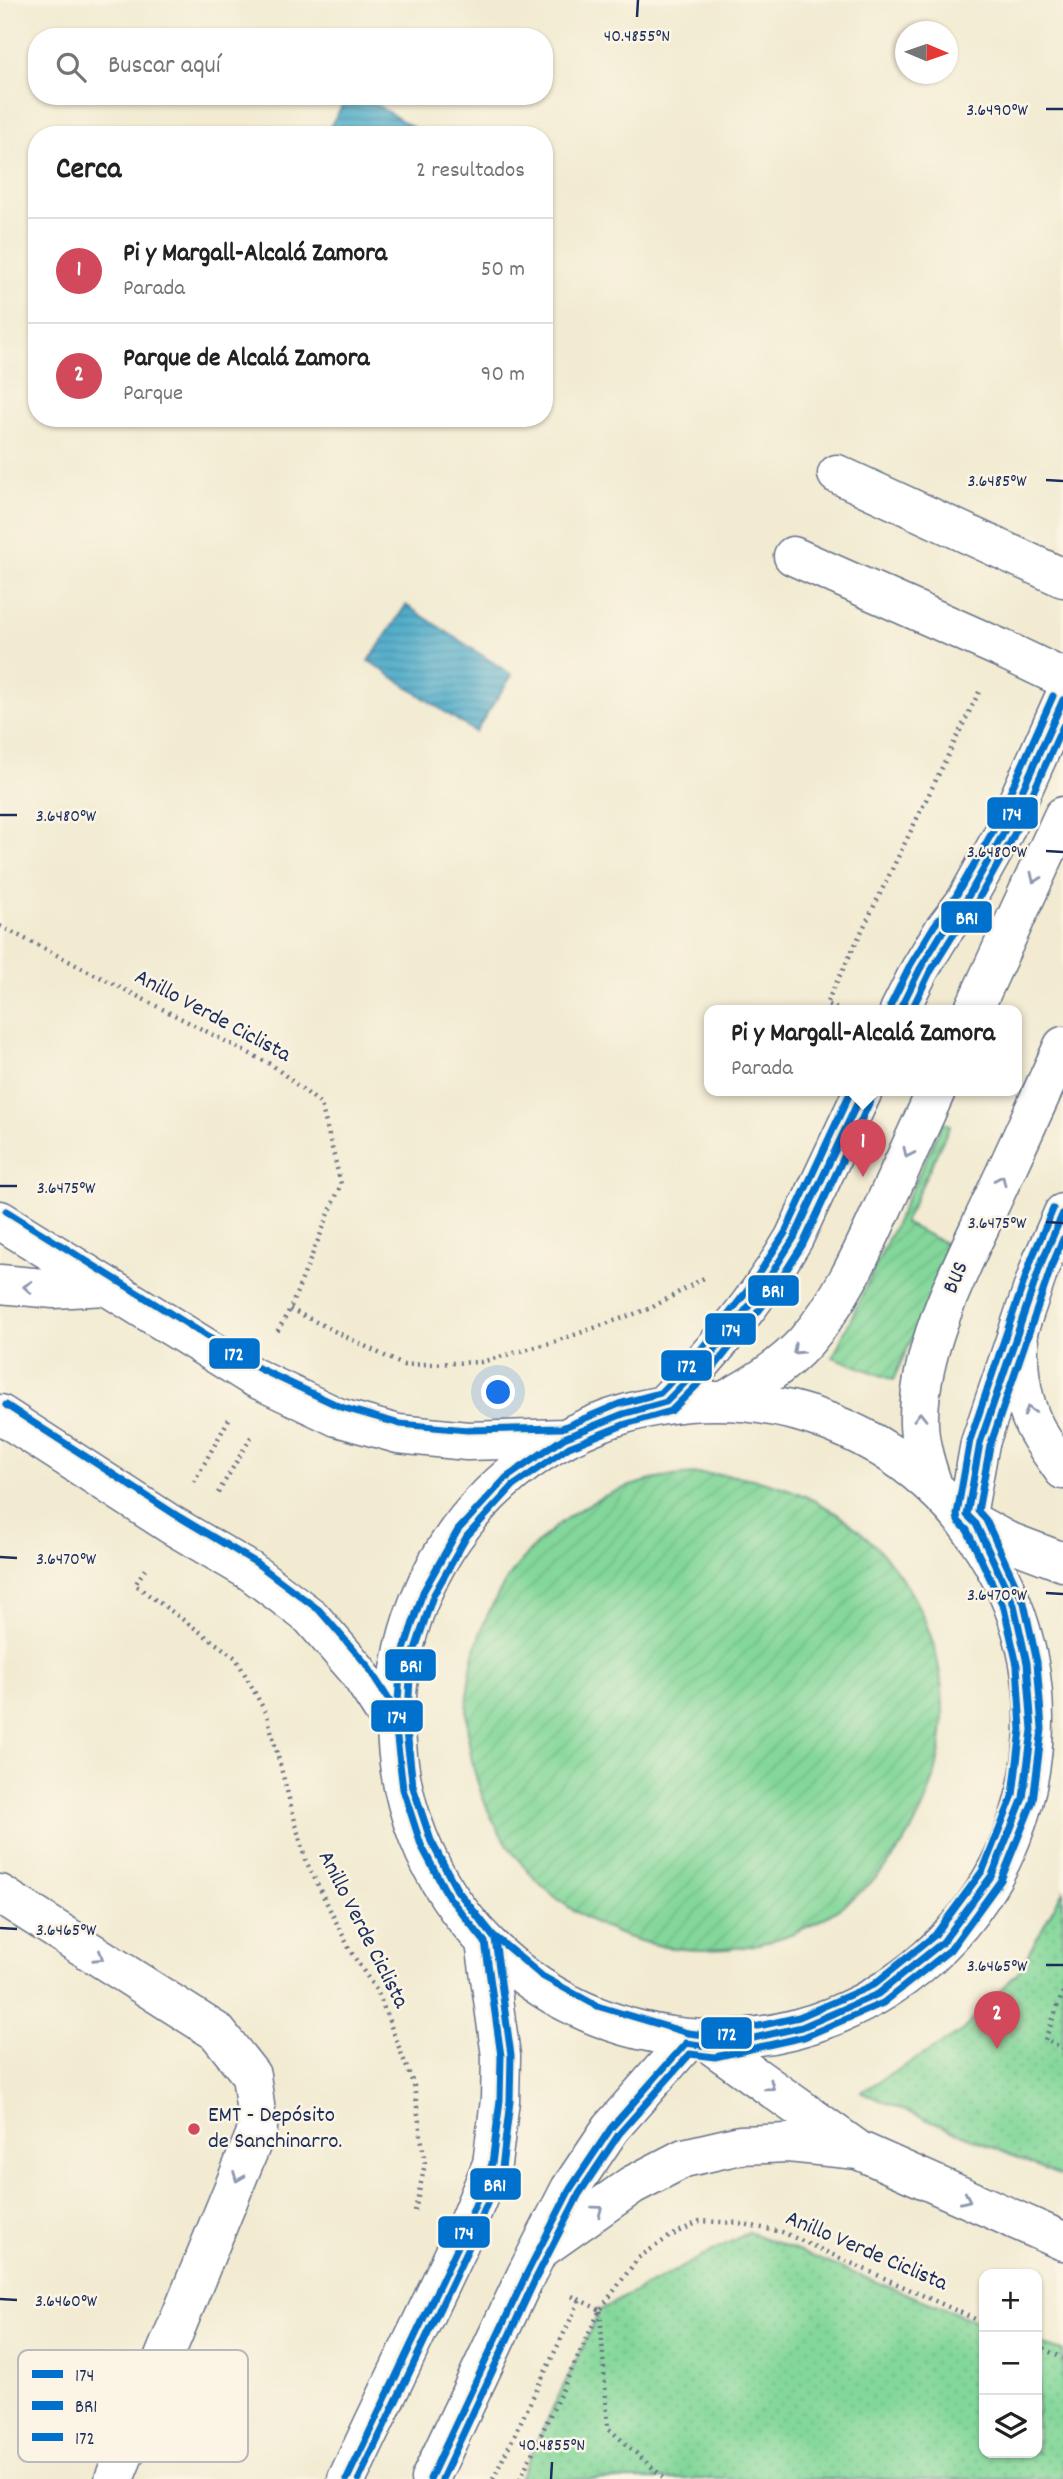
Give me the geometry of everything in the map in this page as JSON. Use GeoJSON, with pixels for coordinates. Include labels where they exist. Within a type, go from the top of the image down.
{"type":"FeatureCollection","features":[{"type":"Feature","properties":{"kind":"street"},"geometry":{"type":"LineString","coordinates":[[837,474],[1063,578]]}},
{"type":"Feature","properties":{"kind":"street"},"geometry":{"type":"LineString","coordinates":[[793,556],[1063,678]]}},
{"type":"Feature","properties":{"kind":"street"},"geometry":{"type":"LineString","coordinates":[[902,1005],[920,969],[965,902],[1002,836],[1063,700]]}},
{"type":"Feature","properties":{"kind":"street"},"geometry":{"type":"LineString","coordinates":[[976,1005],[1063,816]]}},
{"type":"Feature","properties":{"kind":"street","name":"BUS"},"geometry":{"type":"LineString","coordinates":[[932,1483],[921,1442],[919,1418],[921,1395],[936,1329],[1063,1046]]}},
{"type":"Feature","properties":{"kind":"street"},"geometry":{"type":"LineString","coordinates":[[666,1402],[703,1364],[760,1292],[780,1261],[794,1238],[861,1096]]}},
{"type":"Feature","properties":{"kind":"street"},"geometry":{"type":"LineString","coordinates":[[724,1401],[755,1384],[785,1361],[805,1342],[829,1311],[843,1290],[872,1233],[934,1096]]}},
{"type":"Feature","properties":{"kind":"street"},"geometry":{"type":"LineString","coordinates":[[430,2479],[526,2275],[570,2189],[611,2128],[700,2045],[802,2027],[878,1994],[943,1942],[992,1875],[1023,1798],[1032,1730],[1027,1663],[1014,1605],[972,1520],[980,1443],[1042,1261],[1063,1213]]}},
{"type":"Feature","properties":{"kind":"street"},"geometry":{"type":"LineString","coordinates":[[0,1220],[253,1377],[337,1417],[398,1434],[467,1441],[564,1438]]}},
{"type":"Feature","properties":{"kind":"street"},"geometry":{"type":"LineString","coordinates":[[0,1284],[54,1289],[105,1286]]}},
{"type":"Feature","properties":{"kind":"street"},"geometry":{"type":"LineString","coordinates":[[1019,1325],[1018,1359],[1022,1386],[1033,1424],[1063,1469]]}},
{"type":"Feature","properties":{"kind":"street"},"geometry":{"type":"LineString","coordinates":[[1063,1562],[1005,1540],[972,1520],[932,1483],[879,1447],[818,1418],[752,1403],[704,1400],[666,1402],[622,1414],[564,1438],[506,1478],[458,1530],[423,1592],[401,1659],[396,1730],[403,1788],[421,1845],[448,1896],[485,1942],[536,1985],[593,2016],[700,2045],[858,2150],[1063,2241]]}},
{"type":"Feature","properties":{"kind":"street"},"geometry":{"type":"LineString","coordinates":[[0,1414],[170,1524],[250,1571],[311,1617],[357,1670],[396,1730]]}},
{"type":"Feature","properties":{"kind":"street"},"geometry":{"type":"LineString","coordinates":[[0,1894],[217,2032],[251,2075],[258,2128],[167,2350]]}},
{"type":"Feature","properties":{"kind":"street"},"geometry":{"type":"LineString","coordinates":[[347,2479],[459,2244],[492,2164],[500,2100],[501,2056],[485,1942]]}},
{"type":"Feature","properties":{"kind":"street"},"geometry":{"type":"LineString","coordinates":[[542,2248],[632,2185],[684,2158],[740,2145],[788,2143],[858,2150]]}},
{"type":"Feature","properties":{"kind":"street"},"geometry":{"type":"LineString","coordinates":[[114,2479],[121,2462]]}},
{"type":"Feature","properties":{"kind":"path"},"geometry":{"type":"LineString","coordinates":[[829,1005],[827,1004],[1000,648]]}},
{"type":"Feature","properties":{"kind":"path","name":"Anillo Verde Ciclista"},"geometry":{"type":"LineString","coordinates":[[0,926],[272,1065],[321,1104],[341,1184],[290,1309],[402,1365],[481,1362],[554,1342],[650,1308],[704,1277],[711,1270]]}},
{"type":"Feature","properties":{"kind":"path"},"geometry":{"type":"LineString","coordinates":[[195,1480],[228,1422]]}},
{"type":"Feature","properties":{"kind":"path"},"geometry":{"type":"LineString","coordinates":[[218,1493],[251,1437]]}},
{"type":"Feature","properties":{"kind":"path","name":"Anillo Verde Ciclista"},"geometry":{"type":"LineString","coordinates":[[135,1585],[236,1658],[267,1715],[305,1859],[351,1952],[378,1993],[414,2086],[425,2164],[412,2222]]}},
{"type":"Feature","properties":{"kind":"path"},"geometry":{"type":"LineString","coordinates":[[1063,1992],[1045,2040],[1063,2048]]}},
{"type":"Feature","properties":{"kind":"path","name":"Anillo Verde Ciclista"},"geometry":{"type":"LineString","coordinates":[[520,2479],[600,2310],[638,2258],[669,2236],[700,2221],[738,2223],[782,2232],[979,2321]]}},
{"type":"Feature","properties":{"kind":"path"},"geometry":{"type":"LineString","coordinates":[[563,2291],[600,2310],[608,2428],[665,2479]]}},
{"type":"Feature","properties":{"kind":"path"},"geometry":{"type":"LineString","coordinates":[[493,2479],[580,2300]]}},
{"type":"Feature","properties":{"kind":"path"},"geometry":{"type":"LineString","coordinates":[[1042,2348],[1063,2358]]}},
{"type":"Feature","properties":{"kind":"green space"},"geometry":{"type":"Polygon","coordinates":[[[943,1122],[950,1125],[904,1223],[953,1247],[893,1380],[833,1357],[943,1122]]]}},
{"type":"Feature","properties":{"kind":"green space"},"geometry":{"type":"Polygon","coordinates":[[[705,1474],[751,1479],[796,1493],[837,1515],[873,1544],[902,1580],[924,1621],[938,1666],[943,1712],[938,1758],[924,1803],[902,1844],[873,1880],[837,1909],[796,1931],[751,1945],[705,1950],[659,1945],[614,1931],[573,1909],[537,1880],[508,1844],[486,1803],[472,1758],[467,1712],[472,1666],[486,1621],[508,1580],[537,1544],[573,1515],[614,1493],[659,1479],[705,1474]]]}},
{"type":"Feature","properties":{"kind":"green space"},"geometry":{"type":"Polygon","coordinates":[[[1063,1891],[1063,2177],[861,2092],[961,2032],[1018,1972],[1063,1891]]]}},
{"type":"Feature","properties":{"kind":"green space"},"geometry":{"type":"Polygon","coordinates":[[[749,2232],[979,2322],[979,2458],[1042,2458],[1042,2345],[1063,2351],[1063,2479],[519,2479],[600,2310],[749,2232]]]}},
{"type":"Feature","properties":{"kind":"water"},"geometry":{"type":"Polygon","coordinates":[[[343,105],[377,105],[410,126],[330,126],[343,105]]]}},
{"type":"Feature","properties":{"kind":"water"},"geometry":{"type":"Polygon","coordinates":[[[406,605],[512,675],[475,732],[369,661],[406,605]]]}},
{"type":"Feature","properties":{"kind":"transit line","name":"172"},"geometry":{"type":"LineString","coordinates":[[890,1005],[911,964],[956,896],[993,831],[1053,696]]}},
{"type":"Feature","properties":{"kind":"transit line","name":"174"},"geometry":{"type":"LineString","coordinates":[[902,1005],[920,969],[965,902],[1002,836],[1063,700]]}},
{"type":"Feature","properties":{"kind":"transit line","name":"BR1"},"geometry":{"type":"LineString","coordinates":[[914,1005],[929,974],[974,907],[1011,841],[1063,726]]}},
{"type":"Feature","properties":{"kind":"transit line","name":"172"},"geometry":{"type":"LineString","coordinates":[[6,1211],[258,1368],[341,1407],[400,1424],[467,1430],[562,1428],[619,1404],[660,1393],[695,1357],[751,1286],[785,1233],[849,1096]]}},
{"type":"Feature","properties":{"kind":"transit line","name":"174"},"geometry":{"type":"LineString","coordinates":[[347,2479],[459,2244],[492,2164],[500,2100],[501,2056],[485,1942],[448,1896],[421,1845],[403,1789],[396,1730],[401,1659],[423,1592],[458,1530],[506,1478],[564,1438],[623,1414],[666,1402],[703,1364],[760,1292],[794,1238],[861,1096]]}},
{"type":"Feature","properties":{"kind":"transit line","name":"BR1"},"geometry":{"type":"LineString","coordinates":[[359,2479],[468,2249],[502,2168],[510,2101],[511,2055],[495,1939],[457,1890],[431,1841],[413,1787],[407,1730],[411,1661],[433,1596],[467,1536],[513,1486],[569,1447],[626,1424],[671,1411],[711,1371],[768,1299],[803,1244],[873,1096]]}},
{"type":"Feature","properties":{"kind":"transit line","name":"172"},"geometry":{"type":"LineString","coordinates":[[6,1405],[176,1515],[255,1562],[319,1610],[366,1664],[405,1725],[413,1787],[431,1841],[457,1890],[493,1935],[542,1976],[597,2006],[688,2033],[714,2036],[799,2017],[873,1985],[935,1935],[983,1870],[1013,1795],[1021,1730],[1017,1665],[1004,1608],[967,1530],[958,1521],[957,1514],[970,1440],[1032,1258],[1053,1209]]}},
{"type":"Feature","properties":{"kind":"transit line","name":"174"},"geometry":{"type":"LineString","coordinates":[[430,2479],[526,2275],[570,2189],[611,2128],[686,2043],[714,2047],[802,2027],[878,1994],[943,1942],[992,1875],[1023,1798],[1032,1730],[1027,1663],[1014,1605],[976,1524],[967,1515],[980,1443],[1042,1261],[1063,1213]]}},
{"type":"Feature","properties":{"kind":"transit line","name":"BR1"},"geometry":{"type":"LineString","coordinates":[[442,2479],[535,2280],[579,2194],[619,2134],[690,2054],[715,2057],[804,2037],[883,2003],[950,1950],[1001,1880],[1033,1801],[1042,1729],[1037,1662],[1024,1603],[986,1520],[978,1511],[990,1446],[1063,1239]]}},
{"type":"Feature","properties":{"kind":"place","name":"Pi y Margall-Alcalá Zamora"},"geometry":{"type":"Point","coordinates":[863,1177]}},
{"type":"Feature","properties":{"kind":"place","name":"Parque de Alcalá Zamora"},"geometry":{"type":"Point","coordinates":[997,2049]}},
{"type":"Feature","properties":{"kind":"place","name":"EMT - Depósito de Sanchinarro."},"geometry":{"type":"Point","coordinates":[194,2129]}}]}
